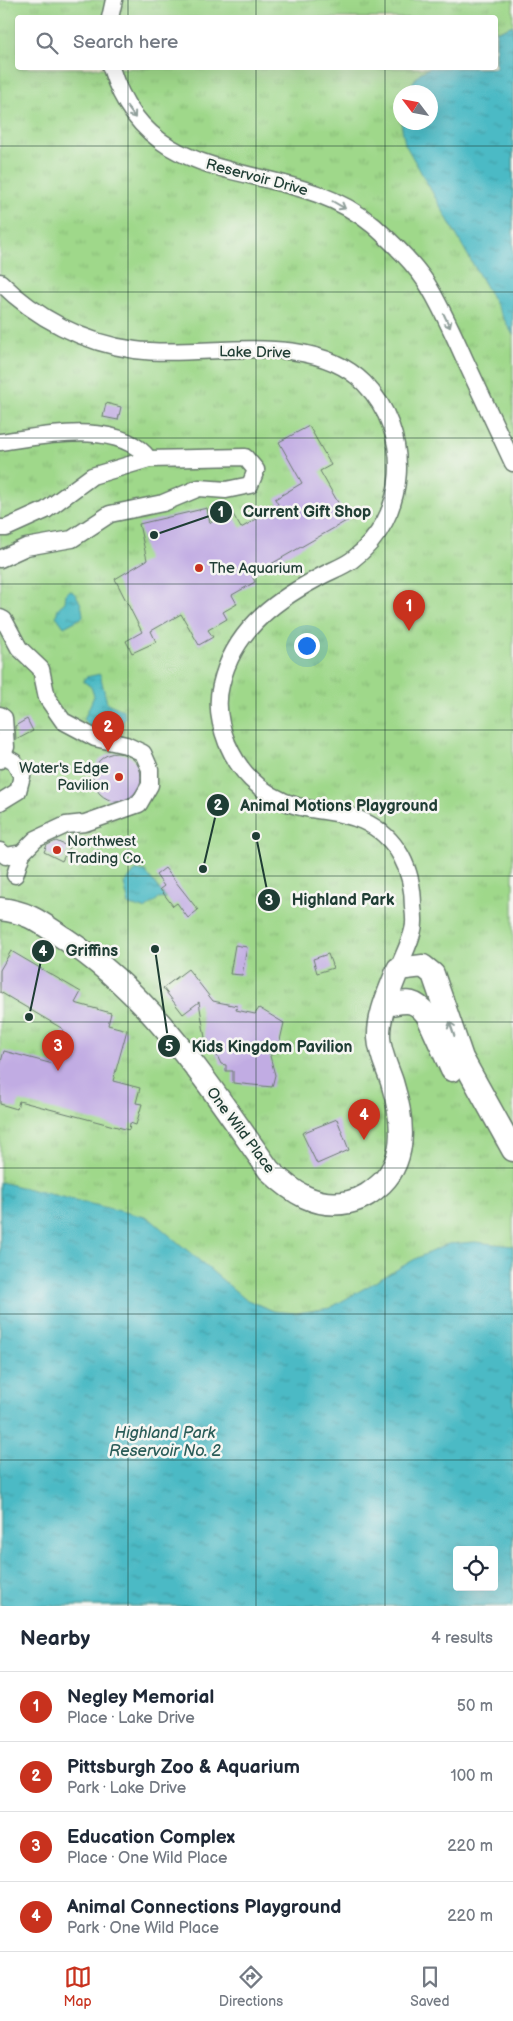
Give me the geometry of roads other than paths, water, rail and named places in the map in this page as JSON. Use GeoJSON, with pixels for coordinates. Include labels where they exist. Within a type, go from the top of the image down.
{"type":"FeatureCollection","features":[{"type":"Feature","properties":{"kind":"main road","name":"One Wild Place"},"geometry":{"type":"LineString","coordinates":[[0,909],[21,911],[32,917],[73,944],[118,978],[169,1031],[269,1170],[288,1188],[318,1202],[342,1203],[357,1200],[372,1192],[386,1178],[399,1154],[401,1140],[399,1111],[381,1052],[379,1037],[384,1004],[398,969]]}},
{"type":"Feature","properties":{"kind":"main road"},"geometry":{"type":"LineString","coordinates":[[398,969],[423,966],[433,974],[462,1058],[498,1120],[513,1151]]}},
{"type":"Feature","properties":{"kind":"main road"},"geometry":{"type":"LineString","coordinates":[[384,1004],[410,1001],[422,1008],[456,1078],[483,1118],[513,1151]]}},
{"type":"Feature","properties":{"kind":"street"},"geometry":{"type":"LineString","coordinates":[[111,15],[114,0]]}},
{"type":"Feature","properties":{"kind":"street","name":"Reservoir Drive"},"geometry":{"type":"LineString","coordinates":[[112,70],[116,83],[132,112],[142,124],[168,147],[187,157],[218,168],[295,185],[334,201],[372,225],[400,251],[425,280],[443,311],[513,463]]}},
{"type":"Feature","properties":{"kind":"street","name":"Lake Drive"},"geometry":{"type":"LineString","coordinates":[[0,282],[30,309],[48,321],[81,335],[132,350],[173,352],[282,351],[328,360],[348,370],[362,381],[384,408],[392,429],[399,459],[398,482],[393,506],[384,524],[373,539],[353,559],[277,602],[243,634],[226,665],[220,688],[219,710],[222,731],[230,750],[246,776],[260,788],[290,804],[346,815],[364,821],[380,831],[394,844],[404,858],[410,875],[414,928],[398,969]]}},
{"type":"Feature","properties":{"kind":"street"},"geometry":{"type":"LineString","coordinates":[[0,442],[74,433],[115,436],[141,447],[149,459]]}},
{"type":"Feature","properties":{"kind":"street"},"geometry":{"type":"LineString","coordinates":[[0,528],[6,528],[46,510],[92,476],[149,459],[244,457],[256,470],[250,485],[226,490],[199,488],[163,503],[110,514],[72,539],[26,547],[0,559]]}},
{"type":"Feature","properties":{"kind":"street"},"geometry":{"type":"LineString","coordinates":[[0,618],[4,620],[20,648],[41,669],[47,698],[63,721],[95,738],[126,745],[143,753],[150,768],[150,785],[139,804],[84,823],[66,825],[36,839],[22,853],[15,875]]}},
{"type":"Feature","properties":{"kind":"street"},"geometry":{"type":"LineString","coordinates":[[0,715],[4,718],[6,747],[1,757],[14,762],[22,776],[18,791],[0,802]]}},
{"type":"Feature","properties":{"kind":"street"},"geometry":{"type":"LineString","coordinates":[[0,851],[6,856],[22,853]]}},
{"type":"Feature","properties":{"kind":"water"},"geometry":{"type":"Polygon","coordinates":[[[513,25],[513,335],[405,144],[402,130],[438,130],[438,85],[411,85],[420,73],[425,70],[498,70],[498,31],[513,25]]]}},
{"type":"Feature","properties":{"kind":"water"},"geometry":{"type":"Polygon","coordinates":[[[70,590],[80,602],[83,617],[64,627],[56,616],[58,608],[65,602],[66,593],[70,590]]]}},
{"type":"Feature","properties":{"kind":"water"},"geometry":{"type":"Polygon","coordinates":[[[100,674],[107,703],[123,710],[125,716],[120,734],[104,733],[95,730],[84,719],[94,696],[91,687],[83,681],[86,677],[100,674]]]}},
{"type":"Feature","properties":{"kind":"water"},"geometry":{"type":"Polygon","coordinates":[[[135,871],[145,871],[166,898],[158,899],[145,909],[129,905],[124,884],[135,871]]]}},
{"type":"Feature","properties":{"kind":"water","name":"Highland Park Reservoir No. 2"},"geometry":{"type":"Polygon","coordinates":[[[0,1182],[149,1218],[245,1299],[274,1311],[296,1313],[330,1308],[417,1258],[448,1244],[475,1242],[513,1246],[513,1606],[0,1606],[0,1182]]]}},
{"type":"Feature","properties":{"kind":"place","name":"Current Gift Shop"},"geometry":{"type":"Point","coordinates":[154,535]}},
{"type":"Feature","properties":{"kind":"place","name":"The Aquarium"},"geometry":{"type":"Point","coordinates":[199,568]}},
{"type":"Feature","properties":{"kind":"place","name":"Negley Memorial"},"geometry":{"type":"Point","coordinates":[409,631]}},
{"type":"Feature","properties":{"kind":"place","name":"Pittsburgh Zoo & Aquarium"},"geometry":{"type":"Point","coordinates":[108,752]}},
{"type":"Feature","properties":{"kind":"place","name":"Water's Edge Pavilion"},"geometry":{"type":"Point","coordinates":[119,777]}},
{"type":"Feature","properties":{"kind":"place","name":"Highland Park"},"geometry":{"type":"Point","coordinates":[256,836]}},
{"type":"Feature","properties":{"kind":"place","name":"Northwest Trading Co."},"geometry":{"type":"Point","coordinates":[57,850]}},
{"type":"Feature","properties":{"kind":"place","name":"Animal Motions Playground"},"geometry":{"type":"Point","coordinates":[203,869]}},
{"type":"Feature","properties":{"kind":"place","name":"Kids Kingdom Pavilion"},"geometry":{"type":"Point","coordinates":[155,949]}},
{"type":"Feature","properties":{"kind":"place","name":"Griffins"},"geometry":{"type":"Point","coordinates":[29,1017]}},
{"type":"Feature","properties":{"kind":"place","name":"Education Complex"},"geometry":{"type":"Point","coordinates":[58,1071]}},
{"type":"Feature","properties":{"kind":"place","name":"Animal Connections Playground"},"geometry":{"type":"Point","coordinates":[364,1140]}}]}
